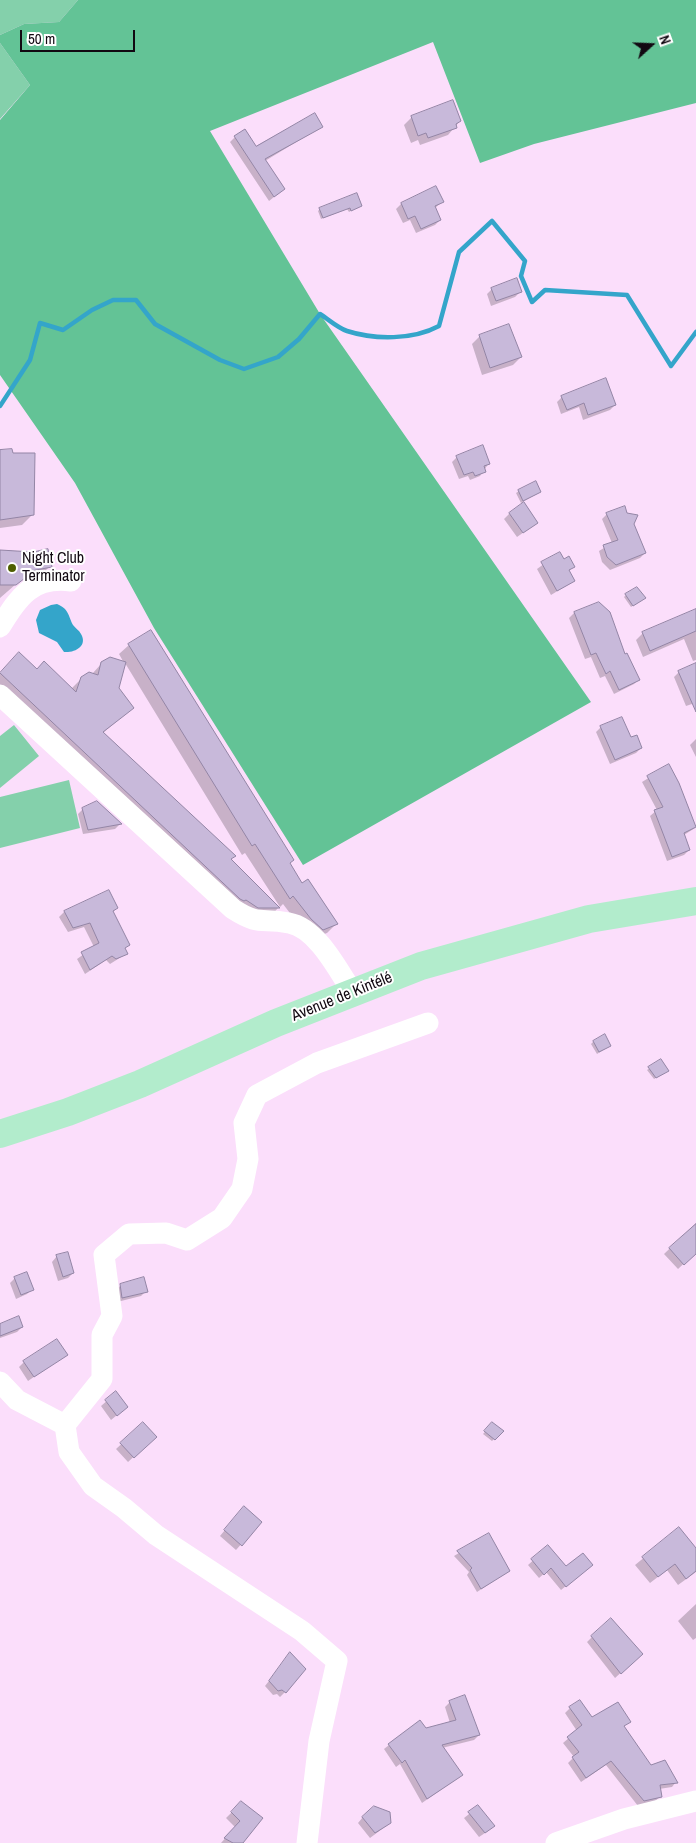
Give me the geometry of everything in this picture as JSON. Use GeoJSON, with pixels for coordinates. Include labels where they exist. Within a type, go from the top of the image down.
{"type":"FeatureCollection","features":[{"type":"Feature","properties":{"kind":"main road","name":"Avenue de Kintélé"},"geometry":{"type":"LineString","coordinates":[[0,1134],[68,1112],[140,1084],[276,1024],[421,966],[589,919],[696,901]]}},
{"type":"Feature","properties":{"kind":"street"},"geometry":{"type":"LineString","coordinates":[[0,627],[17,600],[33,587],[53,579],[71,581]]}},
{"type":"Feature","properties":{"kind":"street"},"geometry":{"type":"LineString","coordinates":[[0,695],[234,909],[251,921],[287,922],[311,933],[353,993]]}},
{"type":"Feature","properties":{"kind":"street"},"geometry":{"type":"LineString","coordinates":[[307,1843],[319,1741],[337,1661],[302,1630],[156,1535],[124,1508],[93,1486],[69,1452],[65,1425],[102,1379],[102,1334],[112,1316],[104,1255],[128,1234],[166,1233],[187,1240],[222,1218],[242,1189],[248,1159],[244,1123],[257,1095],[317,1062],[428,1023]]}},
{"type":"Feature","properties":{"kind":"street"},"geometry":{"type":"LineString","coordinates":[[0,1382],[17,1400],[65,1425]]}},
{"type":"Feature","properties":{"kind":"street"},"geometry":{"type":"LineString","coordinates":[[556,1843],[624,1819],[696,1801]]}},
{"type":"Feature","properties":{"kind":"green space"},"geometry":{"type":"Polygon","coordinates":[[[0,0],[78,0],[59,22],[24,24],[0,35],[0,0]]]}},
{"type":"Feature","properties":{"kind":"green space"},"geometry":{"type":"Polygon","coordinates":[[[78,0],[696,0],[696,103],[534,144],[480,163],[433,42],[210,131],[320,314],[591,702],[303,865],[154,628],[75,483],[0,375],[0,120],[30,85],[0,43],[0,35],[24,24],[59,22],[78,0]]]}},
{"type":"Feature","properties":{"kind":"green space"},"geometry":{"type":"Polygon","coordinates":[[[0,43],[30,85],[0,119],[0,43]]]}},
{"type":"Feature","properties":{"kind":"green space"},"geometry":{"type":"Polygon","coordinates":[[[14,725],[39,756],[0,788],[0,736],[14,725]]]}},
{"type":"Feature","properties":{"kind":"green space"},"geometry":{"type":"Polygon","coordinates":[[[69,780],[80,828],[0,848],[0,797],[69,780]]]}},
{"type":"Feature","properties":{"kind":"water"},"geometry":{"type":"Polygon","coordinates":[[[57,604],[66,610],[73,625],[83,638],[82,645],[76,650],[64,652],[57,642],[39,633],[36,620],[40,610],[57,604]]]}},
{"type":"Feature","properties":{"kind":"building"},"geometry":{"type":"Polygon","coordinates":[[[453,100],[461,121],[456,124],[457,128],[428,138],[426,133],[418,136],[411,116],[453,100]]]}},
{"type":"Feature","properties":{"kind":"building"},"geometry":{"type":"Polygon","coordinates":[[[315,113],[323,127],[265,159],[285,189],[274,197],[234,136],[245,129],[256,146],[315,113]]]}},
{"type":"Feature","properties":{"kind":"building"},"geometry":{"type":"Polygon","coordinates":[[[436,186],[444,202],[435,206],[441,220],[421,229],[415,216],[408,219],[401,203],[436,186]]]}},
{"type":"Feature","properties":{"kind":"building"},"geometry":{"type":"Polygon","coordinates":[[[357,193],[362,206],[351,211],[350,208],[323,218],[319,208],[357,193]]]}},
{"type":"Feature","properties":{"kind":"building"},"geometry":{"type":"Polygon","coordinates":[[[517,278],[522,292],[496,301],[491,288],[517,278]]]}},
{"type":"Feature","properties":{"kind":"building"},"geometry":{"type":"Polygon","coordinates":[[[509,324],[522,357],[490,368],[479,335],[509,324]]]}},
{"type":"Feature","properties":{"kind":"building"},"geometry":{"type":"Polygon","coordinates":[[[606,378],[616,405],[588,415],[584,403],[567,410],[561,396],[606,378]]]}},
{"type":"Feature","properties":{"kind":"building"},"geometry":{"type":"Polygon","coordinates":[[[483,445],[490,464],[484,466],[486,472],[475,476],[473,472],[464,475],[456,456],[483,445]]]}},
{"type":"Feature","properties":{"kind":"building"},"geometry":{"type":"Polygon","coordinates":[[[12,449],[13,453],[35,453],[34,515],[0,520],[0,450],[12,449]]]}},
{"type":"Feature","properties":{"kind":"building"},"geometry":{"type":"Polygon","coordinates":[[[536,481],[541,492],[523,501],[518,490],[536,481]]]}},
{"type":"Feature","properties":{"kind":"building"},"geometry":{"type":"Polygon","coordinates":[[[524,502],[538,523],[523,533],[509,513],[524,502]]]}},
{"type":"Feature","properties":{"kind":"building"},"geometry":{"type":"Polygon","coordinates":[[[625,506],[627,513],[638,515],[634,524],[646,553],[616,565],[607,557],[603,545],[618,540],[606,513],[625,506]]]}},
{"type":"Feature","properties":{"kind":"building","name":"Night Club Terminator"},"geometry":{"type":"Polygon","coordinates":[[[48,549],[52,567],[25,572],[25,578],[16,585],[0,585],[0,550],[33,552],[48,549]]]}},
{"type":"Feature","properties":{"kind":"building"},"geometry":{"type":"Polygon","coordinates":[[[560,552],[564,559],[569,556],[575,567],[569,570],[575,581],[557,591],[541,562],[560,552]]]}},
{"type":"Feature","properties":{"kind":"building"},"geometry":{"type":"Polygon","coordinates":[[[637,587],[646,598],[633,606],[625,594],[637,587]]]}},
{"type":"Feature","properties":{"kind":"building"},"geometry":{"type":"Polygon","coordinates":[[[599,602],[610,612],[625,654],[627,653],[640,680],[619,690],[610,671],[606,674],[596,653],[591,655],[574,612],[599,602]]]}},
{"type":"Feature","properties":{"kind":"building"},"geometry":{"type":"Polygon","coordinates":[[[696,609],[696,631],[650,651],[642,632],[696,609]]]}},
{"type":"Feature","properties":{"kind":"building"},"geometry":{"type":"Polygon","coordinates":[[[151,630],[294,860],[290,863],[302,883],[308,879],[338,924],[323,930],[311,919],[293,896],[290,899],[255,844],[252,846],[128,644],[151,630]]]}},
{"type":"Feature","properties":{"kind":"building"},"geometry":{"type":"Polygon","coordinates":[[[19,652],[37,669],[44,661],[76,692],[81,677],[89,672],[98,675],[101,662],[110,657],[126,662],[119,688],[134,708],[103,732],[236,856],[231,859],[280,908],[258,908],[246,900],[240,899],[0,673],[19,652]]]}},
{"type":"Feature","properties":{"kind":"building"},"geometry":{"type":"Polygon","coordinates":[[[696,663],[696,712],[678,671],[696,663]]]}},
{"type":"Feature","properties":{"kind":"building"},"geometry":{"type":"Polygon","coordinates":[[[622,717],[631,737],[637,735],[642,748],[615,760],[600,726],[622,717]]]}},
{"type":"Feature","properties":{"kind":"building"},"geometry":{"type":"Polygon","coordinates":[[[669,764],[679,783],[696,827],[684,833],[690,850],[672,857],[654,810],[663,807],[647,776],[669,764]]]}},
{"type":"Feature","properties":{"kind":"building"},"geometry":{"type":"Polygon","coordinates":[[[97,801],[122,824],[88,830],[82,808],[97,801]]]}},
{"type":"Feature","properties":{"kind":"building"},"geometry":{"type":"Polygon","coordinates":[[[109,890],[118,908],[113,911],[130,945],[125,948],[128,954],[116,959],[112,956],[90,970],[81,952],[99,943],[90,923],[73,928],[64,911],[109,890]]]}},
{"type":"Feature","properties":{"kind":"building"},"geometry":{"type":"Polygon","coordinates":[[[605,1034],[611,1046],[599,1052],[593,1041],[605,1034]]]}},
{"type":"Feature","properties":{"kind":"building"},"geometry":{"type":"Polygon","coordinates":[[[661,1059],[669,1071],[656,1078],[648,1067],[661,1059]]]}},
{"type":"Feature","properties":{"kind":"building"},"geometry":{"type":"Polygon","coordinates":[[[696,1224],[696,1254],[684,1265],[669,1248],[696,1224]]]}},
{"type":"Feature","properties":{"kind":"building"},"geometry":{"type":"Polygon","coordinates":[[[68,1252],[74,1273],[63,1277],[56,1255],[68,1252]]]}},
{"type":"Feature","properties":{"kind":"building"},"geometry":{"type":"Polygon","coordinates":[[[27,1272],[34,1290],[21,1295],[14,1277],[27,1272]]]}},
{"type":"Feature","properties":{"kind":"building"},"geometry":{"type":"Polygon","coordinates":[[[144,1277],[148,1292],[122,1298],[120,1284],[144,1277]]]}},
{"type":"Feature","properties":{"kind":"building"},"geometry":{"type":"Polygon","coordinates":[[[19,1316],[23,1327],[0,1336],[0,1324],[19,1316]]]}},
{"type":"Feature","properties":{"kind":"building"},"geometry":{"type":"Polygon","coordinates":[[[57,1339],[68,1355],[34,1377],[23,1361],[57,1339]]]}},
{"type":"Feature","properties":{"kind":"building"},"geometry":{"type":"Polygon","coordinates":[[[116,1391],[128,1407],[117,1416],[105,1400],[116,1391]]]}},
{"type":"Feature","properties":{"kind":"building"},"geometry":{"type":"Polygon","coordinates":[[[143,1422],[157,1437],[134,1458],[120,1443],[143,1422]]]}},
{"type":"Feature","properties":{"kind":"building"},"geometry":{"type":"Polygon","coordinates":[[[492,1422],[504,1431],[495,1440],[484,1431],[492,1422]]]}},
{"type":"Feature","properties":{"kind":"building"},"geometry":{"type":"Polygon","coordinates":[[[244,1506],[262,1522],[242,1546],[224,1530],[244,1506]]]}},
{"type":"Feature","properties":{"kind":"building"},"geometry":{"type":"Polygon","coordinates":[[[679,1527],[696,1548],[696,1571],[686,1579],[675,1564],[658,1577],[642,1557],[679,1527]]]}},
{"type":"Feature","properties":{"kind":"building"},"geometry":{"type":"Polygon","coordinates":[[[489,1533],[510,1571],[481,1589],[470,1570],[472,1568],[457,1551],[489,1533]]]}},
{"type":"Feature","properties":{"kind":"building"},"geometry":{"type":"Polygon","coordinates":[[[548,1545],[566,1566],[583,1553],[593,1565],[566,1587],[551,1568],[544,1575],[531,1559],[548,1545]]]}},
{"type":"Feature","properties":{"kind":"building"},"geometry":{"type":"Polygon","coordinates":[[[611,1618],[643,1654],[621,1674],[591,1636],[611,1618]]]}},
{"type":"Feature","properties":{"kind":"building"},"geometry":{"type":"Polygon","coordinates":[[[290,1652],[306,1669],[286,1693],[282,1690],[278,1691],[269,1681],[290,1652]]]}},
{"type":"Feature","properties":{"kind":"building"},"geometry":{"type":"Polygon","coordinates":[[[465,1695],[480,1735],[442,1745],[463,1775],[427,1799],[405,1760],[402,1763],[388,1744],[420,1720],[426,1728],[456,1720],[449,1701],[465,1695]]]}},
{"type":"Feature","properties":{"kind":"building"},"geometry":{"type":"Polygon","coordinates":[[[580,1700],[592,1717],[618,1702],[631,1722],[624,1726],[651,1765],[665,1760],[678,1783],[660,1785],[662,1797],[644,1801],[611,1761],[586,1778],[572,1757],[579,1752],[567,1737],[582,1725],[569,1707],[580,1700]]]}},
{"type":"Feature","properties":{"kind":"building"},"geometry":{"type":"Polygon","coordinates":[[[241,1801],[263,1818],[243,1843],[233,1843],[224,1838],[240,1821],[231,1812],[241,1801]]]}},
{"type":"Feature","properties":{"kind":"building"},"geometry":{"type":"Polygon","coordinates":[[[478,1805],[495,1826],[485,1833],[468,1812],[478,1805]]]}},
{"type":"Feature","properties":{"kind":"building"},"geometry":{"type":"Polygon","coordinates":[[[374,1806],[390,1812],[391,1823],[375,1833],[362,1817],[374,1806]]]}},
{"type":"Feature","properties":{"kind":"waterway"},"geometry":{"type":"LineString","coordinates":[[0,406],[30,360],[40,323],[63,330],[92,310],[113,300],[136,300],[155,324],[220,360],[244,369],[278,357],[299,339],[320,314],[344,330],[370,336],[406,336],[429,331],[439,326],[459,252],[492,221],[525,261],[521,276],[532,302],[545,290],[627,295],[671,366],[696,332]]}},
{"type":"Feature","properties":{"kind":"place","name":"Night Club Terminator"},"geometry":{"type":"Point","coordinates":[12,568]}}]}
